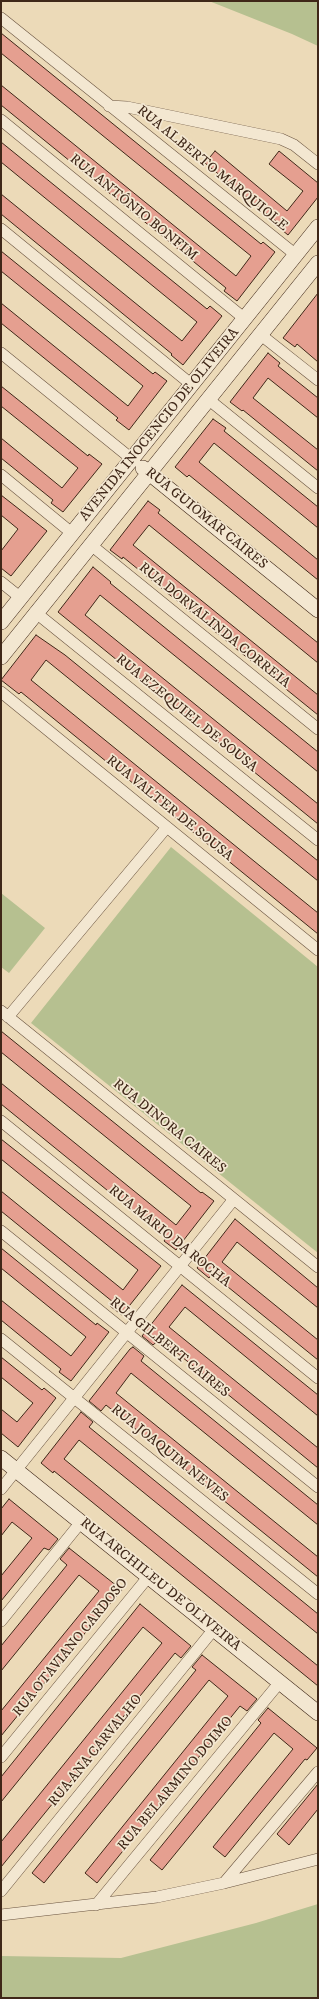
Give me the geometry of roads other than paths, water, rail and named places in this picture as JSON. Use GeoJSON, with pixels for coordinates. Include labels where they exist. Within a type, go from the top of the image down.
{"type":"FeatureCollection","features":[{"type":"Feature","properties":{"kind":"street","name":"RUA ALBERTO MARQUIOLE"},"geometry":{"type":"LineString","coordinates":[[1,18],[296,255]]}},
{"type":"Feature","properties":{"kind":"street","name":"RUA ALBERTO MARQUIOLE"},"geometry":{"type":"LineString","coordinates":[[110,106],[127,107],[281,139],[294,145],[318,164]]}},
{"type":"Feature","properties":{"kind":"street","name":"RUA ANTÔNIO BONFIM"},"geometry":{"type":"LineString","coordinates":[[1,120],[245,319]]}},
{"type":"Feature","properties":{"kind":"street","name":"AVENIDA INOCENCIO DE OLIVEIRA"},"geometry":{"type":"LineString","coordinates":[[1,622],[133,460],[318,227]]}},
{"type":"Feature","properties":{"kind":"street"},"geometry":{"type":"LineString","coordinates":[[1,229],[192,385]]}},
{"type":"Feature","properties":{"kind":"street","name":"AVENIDA INOCENCIO DE OLIVEIRA"},"geometry":{"type":"LineString","coordinates":[[1,657],[35,612],[150,474],[208,399],[317,267]]}},
{"type":"Feature","properties":{"kind":"street"},"geometry":{"type":"LineString","coordinates":[[261,335],[318,380]]}},
{"type":"Feature","properties":{"kind":"street","name":"RUA GUIOMAR CAIRES"},"geometry":{"type":"LineString","coordinates":[[1,353],[318,610]]}},
{"type":"Feature","properties":{"kind":"street"},"geometry":{"type":"LineString","coordinates":[[208,399],[318,488]]}},
{"type":"Feature","properties":{"kind":"street"},"geometry":{"type":"LineString","coordinates":[[1,475],[73,534]]}},
{"type":"Feature","properties":{"kind":"street","name":"RUA DORVALINDA CORREIA"},"geometry":{"type":"LineString","coordinates":[[91,545],[318,729]]}},
{"type":"Feature","properties":{"kind":"street"},"geometry":{"type":"LineString","coordinates":[[1,582],[21,598]]}},
{"type":"Feature","properties":{"kind":"street","name":"RUA EZEQUIEL DE SOUSA"},"geometry":{"type":"LineString","coordinates":[[35,612],[318,840]]}},
{"type":"Feature","properties":{"kind":"street","name":"RUA VALTER DE SOUSA"},"geometry":{"type":"LineString","coordinates":[[1,692],[318,950]]}},
{"type":"Feature","properties":{"kind":"street"},"geometry":{"type":"LineString","coordinates":[[5,1014],[167,827]]}},
{"type":"Feature","properties":{"kind":"street","name":"RUA DINORA CAIRES"},"geometry":{"type":"LineString","coordinates":[[5,1014],[318,1267]]}},
{"type":"Feature","properties":{"kind":"street","name":"RUA MARIO DA ROCHA"},"geometry":{"type":"LineString","coordinates":[[1,1121],[318,1378]]}},
{"type":"Feature","properties":{"kind":"street"},"geometry":{"type":"LineString","coordinates":[[1,1489],[234,1199]]}},
{"type":"Feature","properties":{"kind":"street","name":"RUA GILBERT CAIRES"},"geometry":{"type":"LineString","coordinates":[[1,1231],[318,1487]]}},
{"type":"Feature","properties":{"kind":"street","name":"RUA JOAQUIM NEVES"},"geometry":{"type":"LineString","coordinates":[[1,1338],[318,1594]]}},
{"type":"Feature","properties":{"kind":"street","name":"RUA ARCHILEU DE OLIVEIRA"},"geometry":{"type":"LineString","coordinates":[[1,1458],[318,1713]]}},
{"type":"Feature","properties":{"kind":"street"},"geometry":{"type":"LineString","coordinates":[[1,1621],[81,1522]]}},
{"type":"Feature","properties":{"kind":"street","name":"RUA OTAVIANO CARDOSO"},"geometry":{"type":"LineString","coordinates":[[1,1757],[149,1576]]}},
{"type":"Feature","properties":{"kind":"street","name":"RUA ANA CARVALHO"},"geometry":{"type":"LineString","coordinates":[[1,1891],[214,1629]]}},
{"type":"Feature","properties":{"kind":"street","name":"RUA BELARMINO DOIMO"},"geometry":{"type":"LineString","coordinates":[[96,1905],[280,1682]]}},
{"type":"Feature","properties":{"kind":"street"},"geometry":{"type":"LineString","coordinates":[[224,1883],[318,1772]]}},
{"type":"Feature","properties":{"kind":"street"},"geometry":{"type":"LineString","coordinates":[[1,1916],[157,1896],[224,1883],[318,1859]]}}]}
